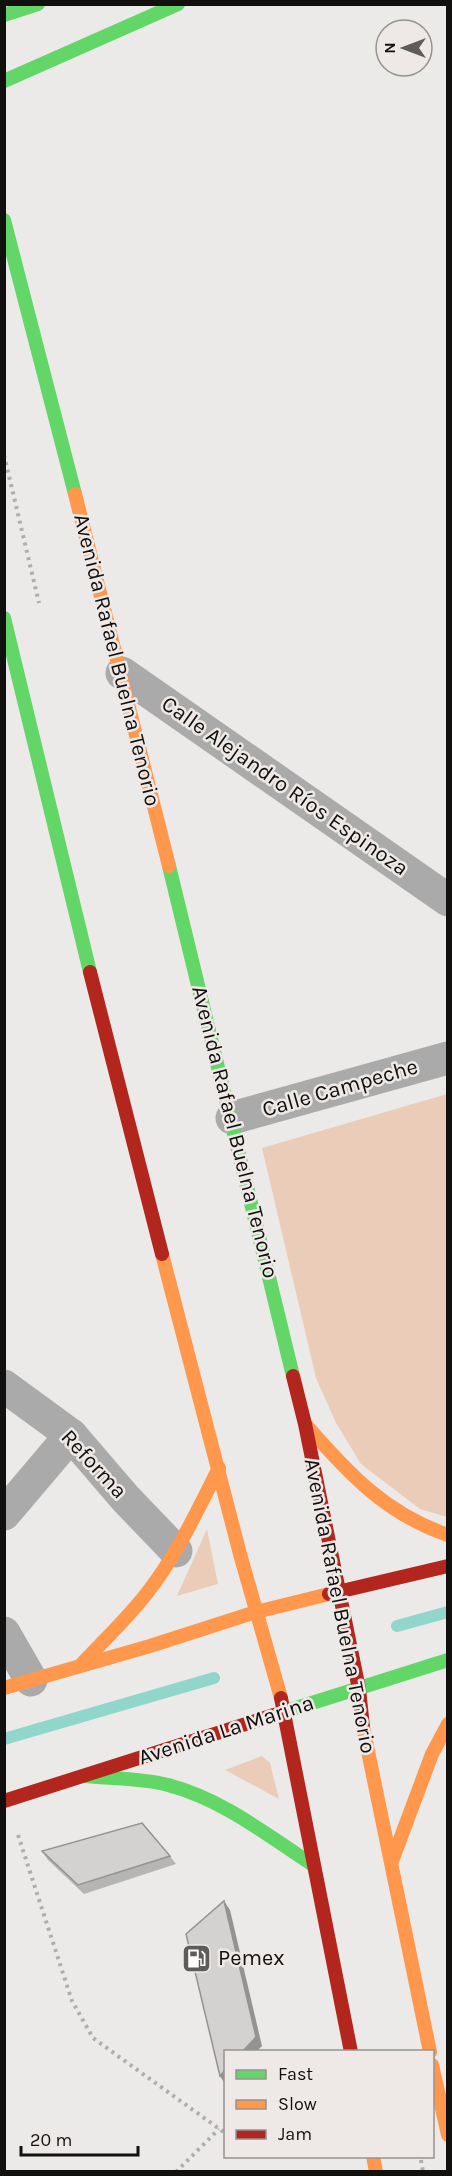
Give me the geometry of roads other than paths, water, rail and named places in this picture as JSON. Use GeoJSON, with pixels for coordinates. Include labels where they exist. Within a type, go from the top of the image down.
{"type":"FeatureCollection","features":[{"type":"Feature","properties":{"kind":"main road"},"geometry":{"type":"LineString","coordinates":[[4,15],[38,4]]}},
{"type":"Feature","properties":{"kind":"main road"},"geometry":{"type":"LineString","coordinates":[[4,81],[178,4]]}},
{"type":"Feature","properties":{"kind":"main road","name":"Avenida Rafael Buelna Tenorio"},"geometry":{"type":"LineString","coordinates":[[4,220],[122,673],[305,1424],[359,1689],[365,1742],[392,1861],[430,2050]]}},
{"type":"Feature","properties":{"kind":"main road"},"geometry":{"type":"LineString","coordinates":[[4,618],[104,1028],[240,1554],[285,1712],[351,2050]]}},
{"type":"Feature","properties":{"kind":"main road"},"geometry":{"type":"LineString","coordinates":[[305,1424],[352,1478],[376,1497],[416,1524],[447,1535]]}},
{"type":"Feature","properties":{"kind":"main road"},"geometry":{"type":"LineString","coordinates":[[81,1665],[128,1615],[155,1582],[176,1551],[219,1468]]}},
{"type":"Feature","properties":{"kind":"main road"},"geometry":{"type":"LineString","coordinates":[[18,1684],[150,1646],[256,1612],[447,1566]]}},
{"type":"Feature","properties":{"kind":"main road","name":"Avenida La Marina"},"geometry":{"type":"LineString","coordinates":[[6,1801],[447,1660]]}},
{"type":"Feature","properties":{"kind":"main road"},"geometry":{"type":"LineString","coordinates":[[392,1861],[432,1754],[447,1724]]}},
{"type":"Feature","properties":{"kind":"main road"},"geometry":{"type":"LineString","coordinates":[[86,1776],[168,1785],[203,1797],[236,1814],[313,1865]]}},
{"type":"Feature","properties":{"kind":"main road"},"geometry":{"type":"LineString","coordinates":[[434,2074],[447,2135]]}},
{"type":"Feature","properties":{"kind":"street","name":"Calle Alejandro Ríos Espinoza"},"geometry":{"type":"LineString","coordinates":[[122,673],[447,900]]}},
{"type":"Feature","properties":{"kind":"street","name":"Calle Campeche"},"geometry":{"type":"LineString","coordinates":[[232,1118],[447,1058]]}},
{"type":"Feature","properties":{"kind":"street","name":"Reforma"},"geometry":{"type":"LineString","coordinates":[[4,1386],[71,1435],[126,1499],[176,1551]]}},
{"type":"Feature","properties":{"kind":"street"},"geometry":{"type":"LineString","coordinates":[[4,1514],[71,1435]]}},
{"type":"Feature","properties":{"kind":"street"},"geometry":{"type":"LineString","coordinates":[[4,1633],[18,1684]]}},
{"type":"Feature","properties":{"kind":"waterway"},"geometry":{"type":"LineString","coordinates":[[397,1626],[448,1612]]}},
{"type":"Feature","properties":{"kind":"waterway"},"geometry":{"type":"LineString","coordinates":[[4,1739],[214,1678]]}},
{"type":"Feature","properties":{"kind":"place","name":"Pemex"},"geometry":{"type":"Point","coordinates":[197,1958]}}]}
